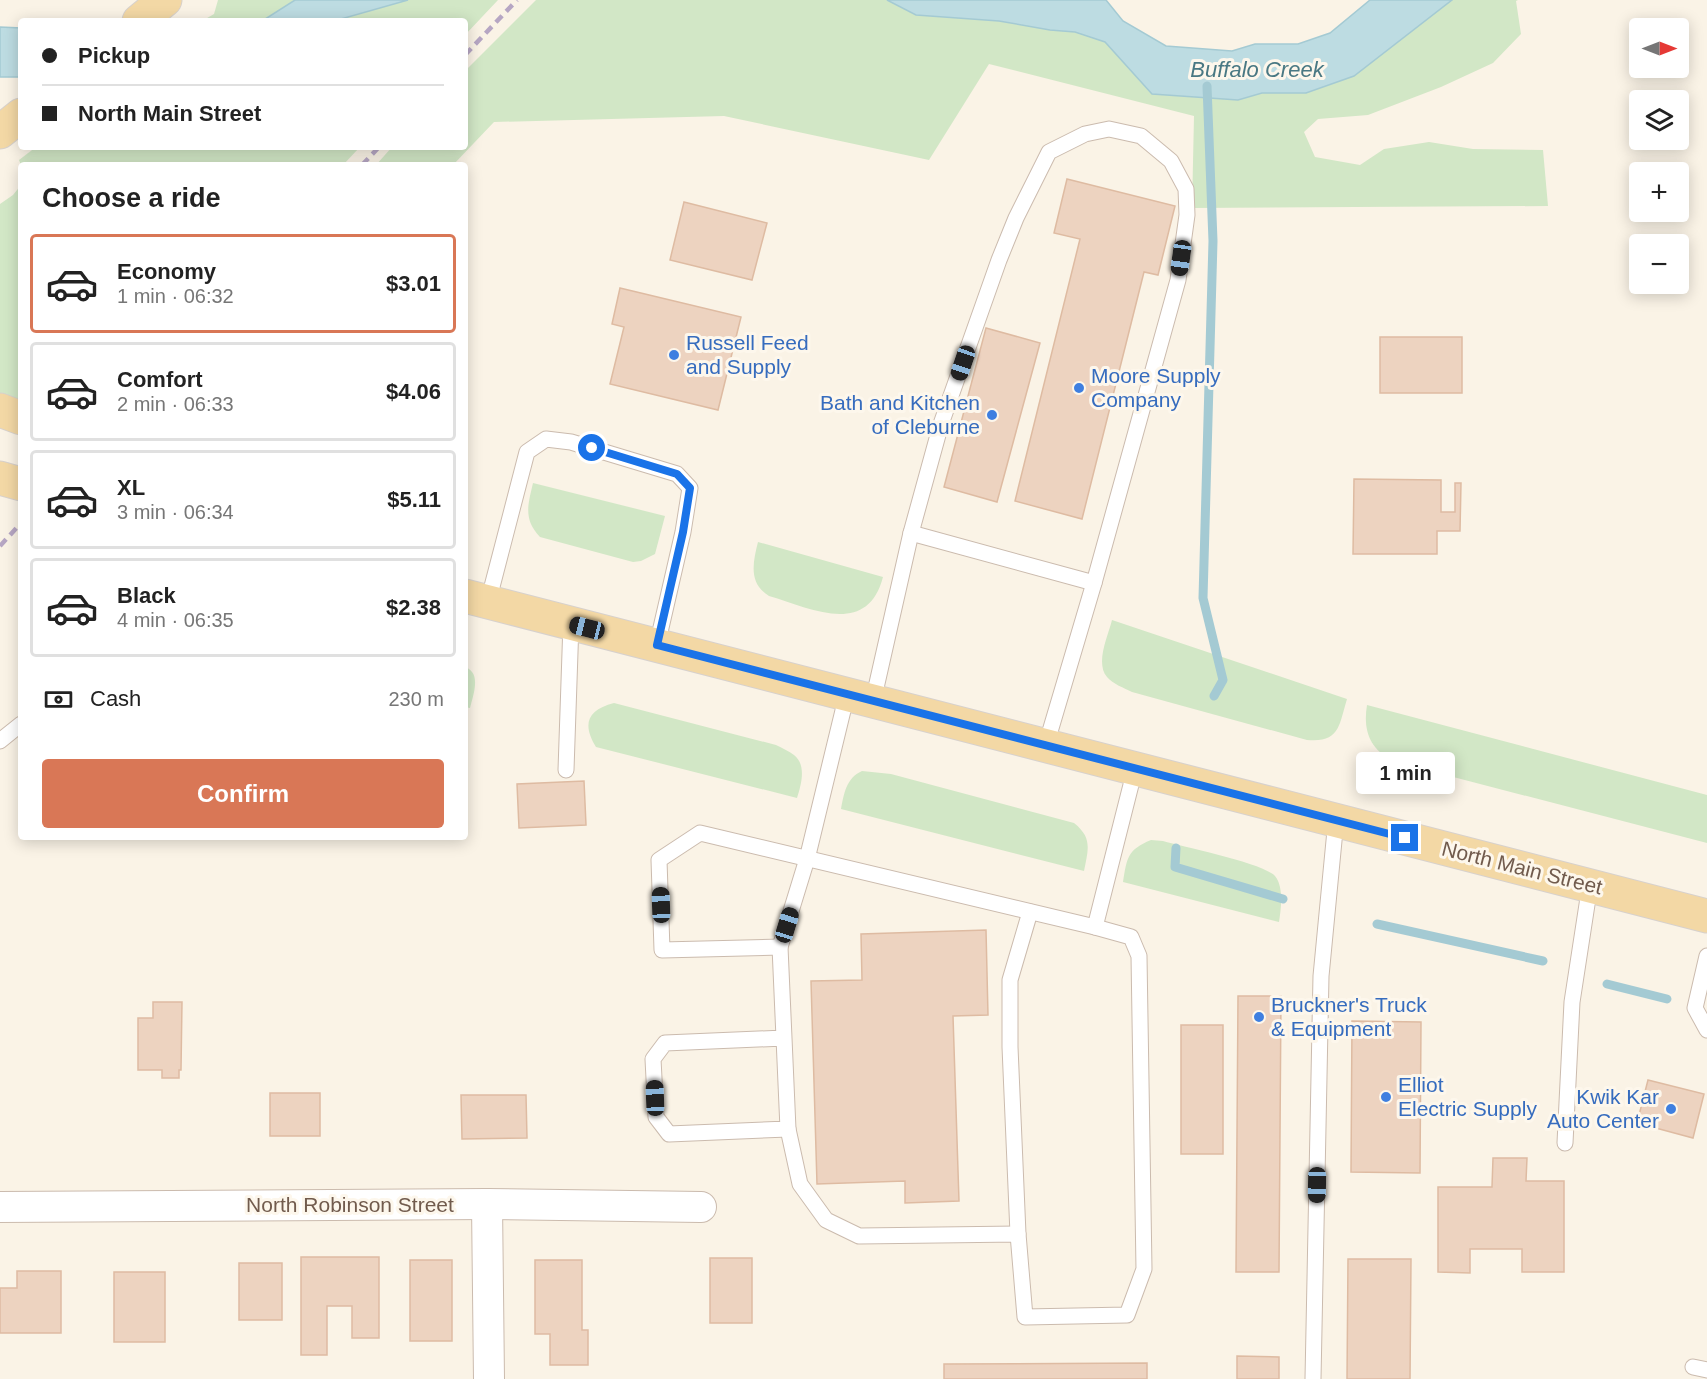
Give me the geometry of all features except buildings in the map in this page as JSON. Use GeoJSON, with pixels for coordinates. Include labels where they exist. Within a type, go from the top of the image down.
{"type":"FeatureCollection","features":[{"type":"Feature","properties":{"kind":"main road"},"geometry":{"type":"LineString","coordinates":[[143,18],[165,0]]}},
{"type":"Feature","properties":{"kind":"main road"},"geometry":{"type":"LineString","coordinates":[[0,132],[18,117]]}},
{"type":"Feature","properties":{"kind":"main road"},"geometry":{"type":"LineString","coordinates":[[0,410],[18,417]]}},
{"type":"Feature","properties":{"kind":"main road"},"geometry":{"type":"LineString","coordinates":[[0,478],[18,483]]}},
{"type":"Feature","properties":{"kind":"main road","name":"North Main Street"},"geometry":{"type":"LineString","coordinates":[[476,599],[1707,916]]}},
{"type":"Feature","properties":{"kind":"street","name":"North Robinson Street"},"geometry":{"type":"LineString","coordinates":[[0,1207],[487,1204],[701,1207]]}},
{"type":"Feature","properties":{"kind":"street"},"geometry":{"type":"LineString","coordinates":[[487,1204],[489,1379]]}},
{"type":"Feature","properties":{"kind":"lane"},"geometry":{"type":"LineString","coordinates":[[1018,1234],[859,1236],[826,1220],[800,1184],[788,1129],[780,947],[911,533],[941,424],[999,260],[1016,218],[1049,152],[1085,134],[1109,129],[1141,136],[1171,160],[1186,189],[1187,214],[1178,280],[1094,583],[1046,745]]}},
{"type":"Feature","properties":{"kind":"lane"},"geometry":{"type":"LineString","coordinates":[[476,599],[528,452],[546,439],[571,442],[677,474],[690,488],[683,532],[657,645]]}},
{"type":"Feature","properties":{"kind":"lane"},"geometry":{"type":"LineString","coordinates":[[911,533],[1094,583]]}},
{"type":"Feature","properties":{"kind":"lane"},"geometry":{"type":"LineString","coordinates":[[566,770],[571,623]]}},
{"type":"Feature","properties":{"kind":"lane"},"geometry":{"type":"LineString","coordinates":[[0,741],[18,726]]}},
{"type":"Feature","properties":{"kind":"lane"},"geometry":{"type":"LineString","coordinates":[[1095,927],[1136,769]]}},
{"type":"Feature","properties":{"kind":"lane"},"geometry":{"type":"LineString","coordinates":[[1313,1379],[1321,976],[1336,820]]}},
{"type":"Feature","properties":{"kind":"lane"},"geometry":{"type":"LineString","coordinates":[[780,947],[662,950],[659,860],[700,833],[1095,927],[1131,937],[1140,956],[1144,1269],[1127,1315],[1025,1317],[1018,1234],[1010,1047],[1010,980],[1030,912]]}},
{"type":"Feature","properties":{"kind":"lane"},"geometry":{"type":"LineString","coordinates":[[1564,1143],[1572,1002],[1590,885]]}},
{"type":"Feature","properties":{"kind":"lane"},"geometry":{"type":"LineString","coordinates":[[1707,956],[1695,1008],[1707,1030]]}},
{"type":"Feature","properties":{"kind":"lane"},"geometry":{"type":"LineString","coordinates":[[784,1038],[665,1043],[653,1059],[656,1117],[669,1134],[788,1129]]}},
{"type":"Feature","properties":{"kind":"green space"},"geometry":{"type":"Polygon","coordinates":[[[218,0],[295,0],[267,18],[207,18],[214,14],[218,0]]]}},
{"type":"Feature","properties":{"kind":"green space"},"geometry":{"type":"Polygon","coordinates":[[[408,0],[498,0],[468,32],[468,18],[345,18],[408,0]]]}},
{"type":"Feature","properties":{"kind":"green space"},"geometry":{"type":"Polygon","coordinates":[[[536,0],[887,0],[916,15],[999,21],[1075,32],[1105,42],[1152,94],[1238,100],[1262,93],[1306,93],[1354,76],[1452,0],[1518,0],[1516,1],[1521,34],[1493,63],[1441,87],[1368,115],[1318,119],[1304,132],[1315,157],[1360,165],[1384,149],[1429,142],[1473,149],[1543,150],[1548,206],[1192,208],[1194,116],[989,64],[929,160],[724,116],[494,122],[468,149],[468,68],[536,0]]]}},
{"type":"Feature","properties":{"kind":"green space"},"geometry":{"type":"Polygon","coordinates":[[[32,150],[357,150],[346,162],[20,162],[19,160],[32,150]]]}},
{"type":"Feature","properties":{"kind":"green space"},"geometry":{"type":"Polygon","coordinates":[[[389,150],[467,150],[456,162],[379,162],[389,150]]]}},
{"type":"Feature","properties":{"kind":"green space"},"geometry":{"type":"Polygon","coordinates":[[[18,189],[18,403],[0,396],[0,204],[18,189]]]}},
{"type":"Feature","properties":{"kind":"green space"},"geometry":{"type":"Polygon","coordinates":[[[533,483],[665,516],[655,554],[633,562],[540,537],[531,524],[528,512],[533,483]]]}},
{"type":"Feature","properties":{"kind":"green space"},"geometry":{"type":"Polygon","coordinates":[[[758,542],[883,577],[875,596],[864,607],[851,613],[835,614],[802,607],[769,596],[762,591],[754,572],[758,542]]]}},
{"type":"Feature","properties":{"kind":"green space"},"geometry":{"type":"Polygon","coordinates":[[[1112,620],[1347,699],[1340,724],[1326,739],[1307,740],[1132,692],[1112,682],[1107,677],[1102,664],[1112,620]]]}},
{"type":"Feature","properties":{"kind":"green space"},"geometry":{"type":"Polygon","coordinates":[[[468,669],[475,679],[470,708],[468,708],[468,669]]]}},
{"type":"Feature","properties":{"kind":"green space"},"geometry":{"type":"Polygon","coordinates":[[[614,703],[776,745],[794,755],[801,764],[802,775],[797,798],[596,747],[589,731],[590,719],[598,710],[614,703]]]}},
{"type":"Feature","properties":{"kind":"green space"},"geometry":{"type":"Polygon","coordinates":[[[1367,705],[1707,795],[1707,843],[1392,761],[1378,750],[1369,738],[1366,722],[1367,705]]]}},
{"type":"Feature","properties":{"kind":"green space"},"geometry":{"type":"Polygon","coordinates":[[[862,771],[891,774],[1074,823],[1087,839],[1088,851],[1084,871],[841,809],[849,782],[862,771]]]}},
{"type":"Feature","properties":{"kind":"green space"},"geometry":{"type":"Polygon","coordinates":[[[1151,840],[1222,856],[1268,871],[1275,876],[1280,886],[1279,922],[1123,882],[1129,856],[1137,847],[1151,840]]]}},
{"type":"Feature","properties":{"kind":"water"},"geometry":{"type":"Polygon","coordinates":[[[295,0],[408,0],[345,18],[267,18],[295,0]]]}},
{"type":"Feature","properties":{"kind":"water","name":"Buffalo Creek"},"geometry":{"type":"Polygon","coordinates":[[[887,0],[1106,0],[1123,21],[1166,46],[1232,51],[1255,44],[1298,44],[1330,33],[1370,0],[1452,0],[1354,76],[1306,93],[1262,93],[1238,100],[1152,94],[1105,42],[1075,32],[999,21],[916,15],[887,0]]]}},
{"type":"Feature","properties":{"kind":"water"},"geometry":{"type":"Polygon","coordinates":[[[0,27],[18,28],[18,77],[0,77],[0,27]]]}},
{"type":"Feature","properties":{"kind":"waterway"},"geometry":{"type":"LineString","coordinates":[[1207,86],[1213,241],[1203,598],[1223,680],[1214,696]]}},
{"type":"Feature","properties":{"kind":"waterway"},"geometry":{"type":"LineString","coordinates":[[1176,848],[1175,867],[1283,899]]}},
{"type":"Feature","properties":{"kind":"waterway"},"geometry":{"type":"LineString","coordinates":[[1377,924],[1543,961]]}},
{"type":"Feature","properties":{"kind":"waterway"},"geometry":{"type":"LineString","coordinates":[[1607,984],[1667,999]]}},
{"type":"Feature","properties":{"kind":"railway"},"geometry":{"type":"LineString","coordinates":[[468,52],[517,0]]}},
{"type":"Feature","properties":{"kind":"railway"},"geometry":{"type":"LineString","coordinates":[[365,162],[376,150]]}},
{"type":"Feature","properties":{"kind":"railway"},"geometry":{"type":"LineString","coordinates":[[0,546],[18,526]]}},
{"type":"Feature","properties":{"kind":"place","name":"Russell Feed and Supply"},"geometry":{"type":"Point","coordinates":[674,355]}},
{"type":"Feature","properties":{"kind":"place","name":"Moore Supply Company"},"geometry":{"type":"Point","coordinates":[1079,388]}},
{"type":"Feature","properties":{"kind":"place","name":"Bath and Kitchen of Cleburne"},"geometry":{"type":"Point","coordinates":[992,415]}},
{"type":"Feature","properties":{"kind":"place","name":"Bruckner's Truck & Equipment"},"geometry":{"type":"Point","coordinates":[1259,1017]}},
{"type":"Feature","properties":{"kind":"place","name":"Elliot Electric Supply"},"geometry":{"type":"Point","coordinates":[1386,1097]}},
{"type":"Feature","properties":{"kind":"place","name":"Kwik Kar Auto Center"},"geometry":{"type":"Point","coordinates":[1671,1109]}},
{"type":"Feature","properties":{"kind":"route"},"geometry":{"type":"LineString","coordinates":[[592,448],[677,474],[690,488],[683,532],[657,645],[1405,838]]}}]}
